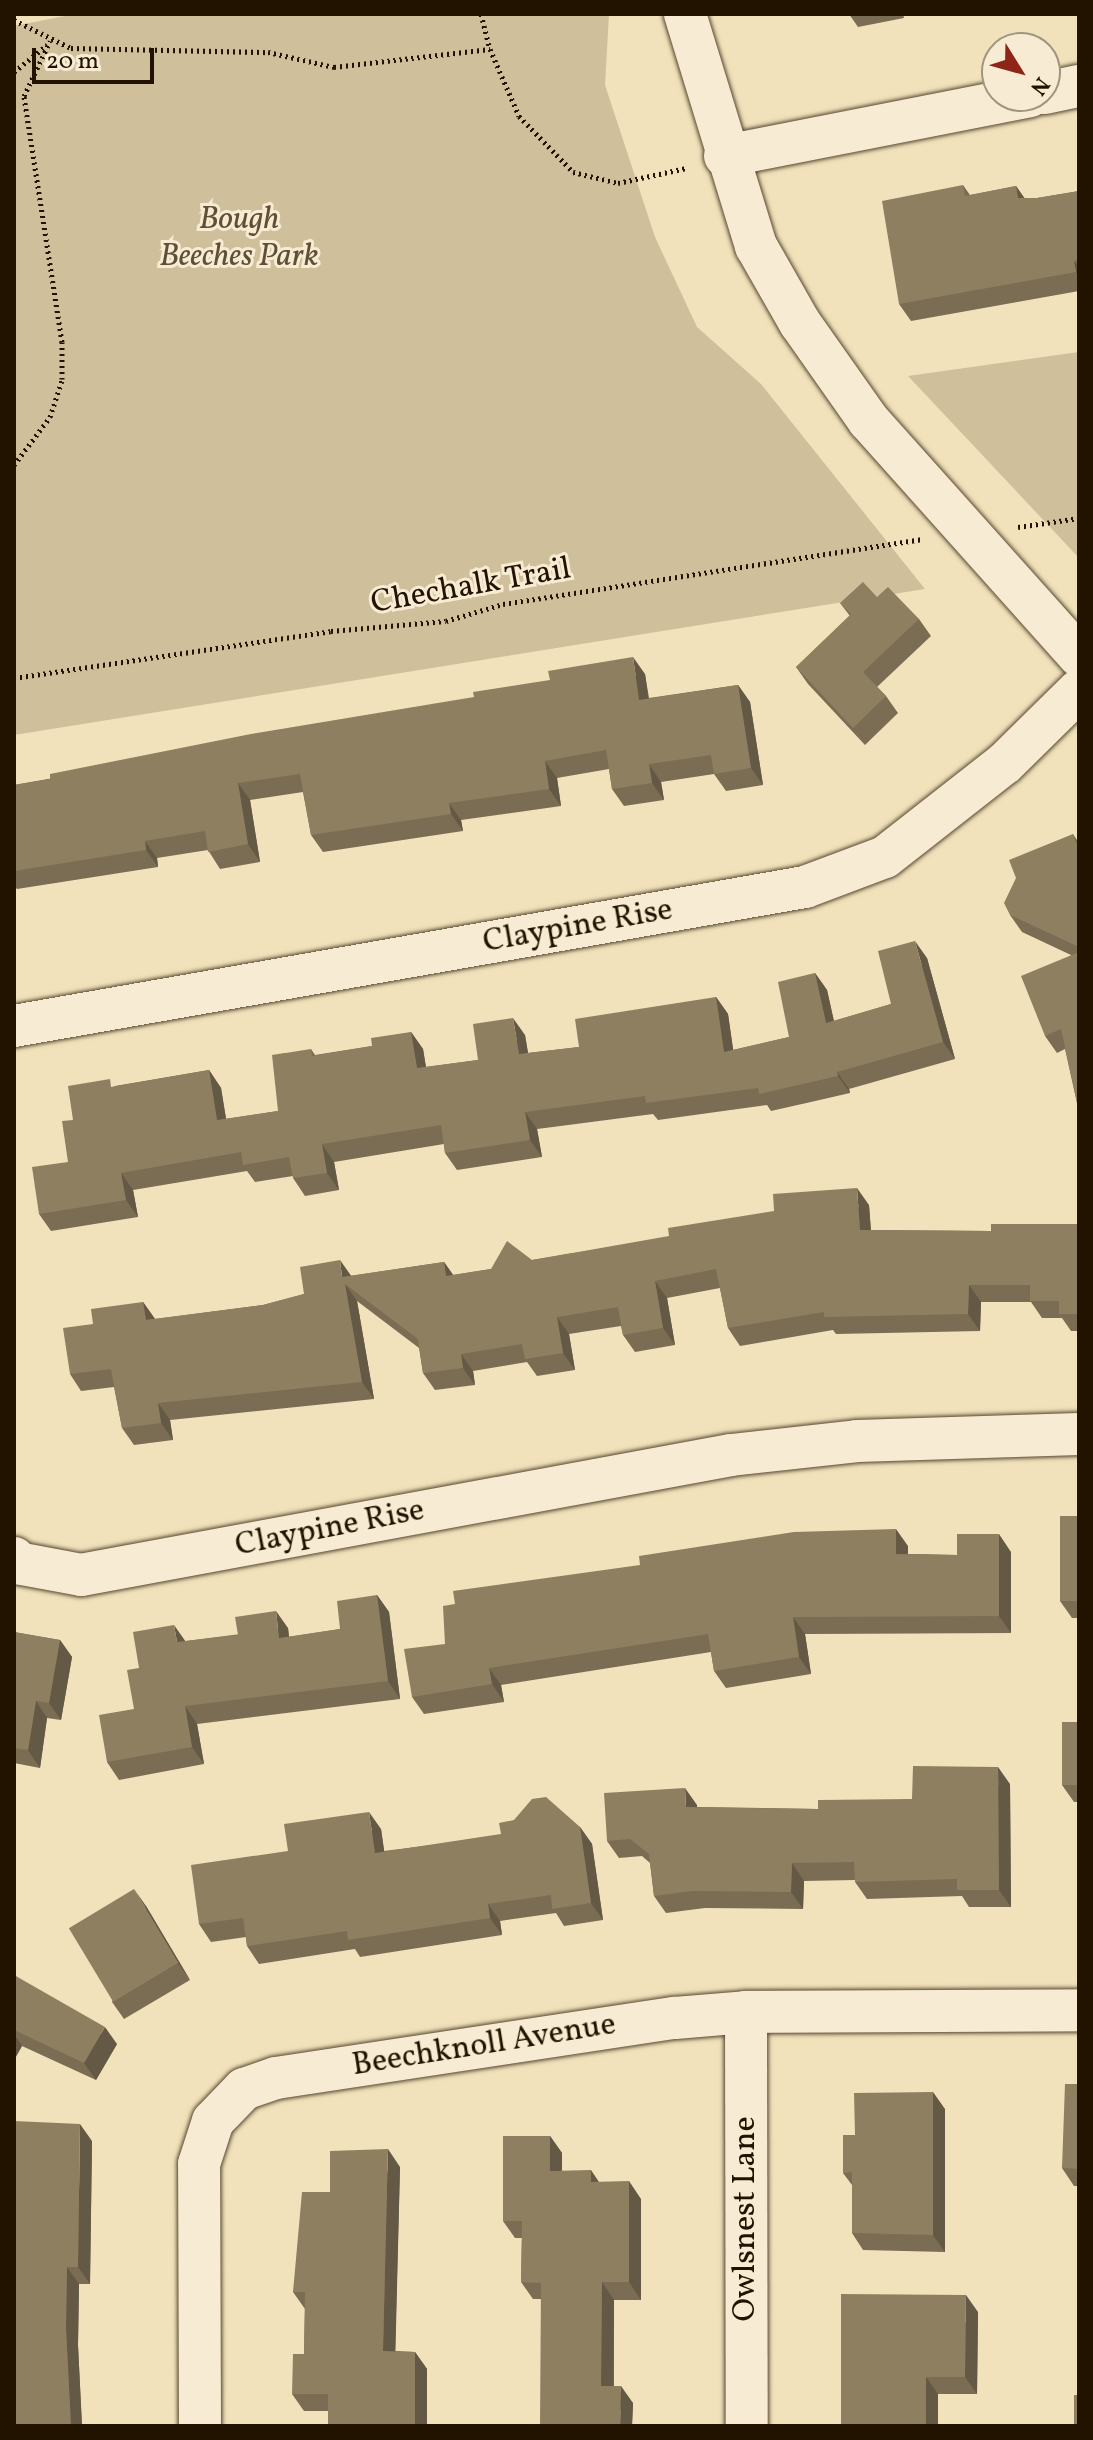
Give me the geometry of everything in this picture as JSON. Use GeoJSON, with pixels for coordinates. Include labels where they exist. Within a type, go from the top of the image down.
{"type":"FeatureCollection","features":[{"type":"Feature","properties":{"kind":"street"},"geometry":{"type":"LineString","coordinates":[[685,14],[725,156],[756,246],[827,365],[869,421],[1079,656]]}},
{"type":"Feature","properties":{"kind":"street"},"geometry":{"type":"LineString","coordinates":[[725,156],[981,106]]}},
{"type":"Feature","properties":{"kind":"street","name":"Claypine Rise"},"geometry":{"type":"LineString","coordinates":[[14,1026],[805,887],[885,857],[994,772],[1079,690]]}},
{"type":"Feature","properties":{"kind":"street","name":"Claypine Rise"},"geometry":{"type":"LineString","coordinates":[[14,1558],[17,1563],[81,1575],[731,1455],[873,1440],[1079,1434]]}},
{"type":"Feature","properties":{"kind":"street","name":"Beechknoll Avenue"},"geometry":{"type":"LineString","coordinates":[[200,2426],[199,2164],[213,2121],[235,2096],[276,2078],[675,2018],[746,2012],[1079,2010]]}},
{"type":"Feature","properties":{"kind":"street","name":"Owlsnest Lane"},"geometry":{"type":"LineString","coordinates":[[746,2012],[747,2426]]}},
{"type":"Feature","properties":{"kind":"path"},"geometry":{"type":"LineString","coordinates":[[481,14],[490,49],[519,116],[573,172],[618,183],[725,156]]}},
{"type":"Feature","properties":{"kind":"path"},"geometry":{"type":"LineString","coordinates":[[14,20],[50,41],[126,51],[268,52],[334,67],[490,49]]}},
{"type":"Feature","properties":{"kind":"path"},"geometry":{"type":"LineString","coordinates":[[14,72],[50,41]]}},
{"type":"Feature","properties":{"kind":"path"},"geometry":{"type":"LineString","coordinates":[[14,465],[50,417],[62,379],[62,342],[24,96],[50,41]]}},
{"type":"Feature","properties":{"kind":"path"},"geometry":{"type":"LineString","coordinates":[[1013,527],[1079,518]]}},
{"type":"Feature","properties":{"kind":"path","name":"Chechalk Trail"},"geometry":{"type":"LineString","coordinates":[[14,678],[331,631],[446,621],[503,604],[935,537]]}},
{"type":"Feature","properties":{"kind":"green space","name":"Bough Beeches Park"},"geometry":{"type":"Polygon","coordinates":[[[75,14],[609,14],[605,85],[655,237],[697,327],[761,384],[925,589],[14,735],[14,26],[75,14]]]}},
{"type":"Feature","properties":{"kind":"green space"},"geometry":{"type":"Polygon","coordinates":[[[1079,352],[1079,558],[908,376],[1079,352]]]}},
{"type":"Feature","properties":{"kind":"building"},"geometry":{"type":"Polygon","coordinates":[[[963,185],[965,196],[1016,186],[1018,198],[1079,191],[1079,260],[1074,261],[1076,272],[899,304],[882,201],[963,185]]]}},
{"type":"Feature","properties":{"kind":"building"},"geometry":{"type":"Polygon","coordinates":[[[863,582],[877,597],[888,587],[919,619],[863,672],[886,696],[853,728],[796,667],[851,614],[840,603],[863,582]]]}},
{"type":"Feature","properties":{"kind":"building"},"geometry":{"type":"Polygon","coordinates":[[[633,657],[639,700],[738,685],[751,768],[714,774],[711,755],[649,764],[652,783],[612,789],[606,750],[545,761],[549,789],[449,803],[451,814],[311,835],[300,774],[238,783],[248,844],[208,852],[205,831],[145,841],[146,850],[14,871],[14,785],[50,779],[50,774],[251,734],[474,697],[473,692],[550,680],[548,671],[633,657]]]}},
{"type":"Feature","properties":{"kind":"building"},"geometry":{"type":"Polygon","coordinates":[[[1073,834],[1079,850],[1079,947],[1010,915],[1004,903],[1016,878],[1009,860],[1073,834]]]}},
{"type":"Feature","properties":{"kind":"building"},"geometry":{"type":"Polygon","coordinates":[[[915,941],[943,1042],[837,1072],[838,1076],[759,1094],[758,1088],[646,1103],[645,1096],[525,1112],[530,1140],[445,1153],[441,1125],[322,1144],[327,1173],[293,1178],[289,1157],[243,1165],[241,1152],[121,1173],[126,1200],[39,1214],[32,1167],[68,1162],[62,1121],[73,1120],[68,1086],[110,1079],[111,1087],[209,1070],[217,1120],[278,1111],[272,1055],[311,1049],[312,1056],[372,1046],[371,1038],[411,1032],[417,1068],[478,1060],[473,1024],[513,1018],[519,1054],[579,1047],[575,1019],[716,997],[724,1052],[789,1037],[778,982],[815,973],[826,1023],[891,1004],[878,951],[915,941]]]}},
{"type":"Feature","properties":{"kind":"building"},"geometry":{"type":"Polygon","coordinates":[[[1079,952],[1079,1112],[1061,1029],[1045,1036],[1021,976],[1079,952]]]}},
{"type":"Feature","properties":{"kind":"building"},"geometry":{"type":"Polygon","coordinates":[[[857,1188],[860,1230],[991,1231],[991,1224],[1079,1224],[1079,1314],[1059,1314],[1059,1301],[1030,1301],[1030,1285],[969,1285],[968,1314],[824,1317],[824,1312],[728,1328],[716,1269],[655,1281],[663,1328],[623,1335],[618,1307],[557,1317],[563,1353],[525,1359],[522,1344],[461,1354],[463,1368],[423,1373],[418,1339],[345,1284],[362,1382],[158,1403],[161,1423],[122,1428],[111,1369],[70,1374],[63,1328],[93,1324],[91,1309],[143,1302],[146,1320],[263,1305],[304,1294],[300,1267],[340,1260],[342,1277],[444,1262],[446,1276],[491,1269],[507,1241],[532,1260],[669,1236],[668,1228],[774,1211],[773,1194],[857,1188]]]}},
{"type":"Feature","properties":{"kind":"building"},"geometry":{"type":"Polygon","coordinates":[[[1060,1516],[1079,1516],[1079,1601],[1060,1601],[1060,1516]]]}},
{"type":"Feature","properties":{"kind":"building"},"geometry":{"type":"Polygon","coordinates":[[[896,1529],[896,1554],[957,1555],[957,1534],[999,1534],[999,1616],[793,1617],[799,1657],[714,1671],[708,1634],[489,1668],[492,1684],[412,1697],[404,1649],[445,1644],[443,1606],[455,1604],[453,1591],[640,1565],[639,1556],[794,1532],[896,1529]]]}},
{"type":"Feature","properties":{"kind":"building"},"geometry":{"type":"Polygon","coordinates":[[[377,1595],[388,1681],[185,1706],[192,1747],[107,1762],[99,1715],[134,1709],[127,1670],[139,1668],[133,1632],[174,1625],[177,1642],[238,1635],[235,1617],[276,1611],[279,1638],[340,1629],[337,1601],[377,1595]]]}},
{"type":"Feature","properties":{"kind":"building"},"geometry":{"type":"Polygon","coordinates":[[[14,1632],[60,1640],[49,1703],[36,1701],[28,1750],[14,1748],[14,1632]]]}},
{"type":"Feature","properties":{"kind":"building"},"geometry":{"type":"Polygon","coordinates":[[[1062,1722],[1079,1722],[1079,1785],[1062,1785],[1062,1722]]]}},
{"type":"Feature","properties":{"kind":"building"},"geometry":{"type":"Polygon","coordinates":[[[913,1766],[998,1767],[999,1890],[957,1890],[957,1879],[855,1882],[854,1862],[792,1863],[791,1892],[693,1891],[654,1896],[649,1854],[630,1839],[607,1841],[604,1793],[685,1788],[686,1807],[818,1809],[818,1800],[912,1799],[913,1766]]]}},
{"type":"Feature","properties":{"kind":"building"},"geometry":{"type":"Polygon","coordinates":[[[546,1797],[580,1827],[591,1903],[552,1909],[551,1895],[488,1904],[490,1918],[348,1940],[347,1931],[247,1946],[243,1918],[199,1924],[191,1865],[288,1851],[284,1824],[369,1812],[375,1853],[501,1834],[499,1823],[514,1820],[532,1799],[546,1797]]]}},
{"type":"Feature","properties":{"kind":"building"},"geometry":{"type":"Polygon","coordinates":[[[134,1889],[178,1963],[113,2002],[69,1928],[134,1889]]]}},
{"type":"Feature","properties":{"kind":"building"},"geometry":{"type":"Polygon","coordinates":[[[14,1975],[105,2027],[84,2063],[14,2030],[14,1975]]]}},
{"type":"Feature","properties":{"kind":"building"},"geometry":{"type":"Polygon","coordinates":[[[1065,2084],[1079,2084],[1079,2169],[1062,2168],[1065,2084]]]}},
{"type":"Feature","properties":{"kind":"building"},"geometry":{"type":"Polygon","coordinates":[[[933,2092],[933,2235],[852,2233],[852,2172],[843,2173],[843,2135],[855,2135],[854,2093],[933,2092]]]}},
{"type":"Feature","properties":{"kind":"building"},"geometry":{"type":"Polygon","coordinates":[[[14,2121],[80,2124],[78,2267],[67,2267],[66,2328],[71,2426],[14,2426],[14,2121]]]}},
{"type":"Feature","properties":{"kind":"building"},"geometry":{"type":"Polygon","coordinates":[[[503,2136],[550,2136],[550,2171],[591,2170],[591,2182],[629,2181],[629,2282],[602,2282],[601,2386],[621,2386],[620,2426],[540,2426],[541,2283],[521,2282],[522,2221],[503,2221],[503,2136]]]}},
{"type":"Feature","properties":{"kind":"building"},"geometry":{"type":"Polygon","coordinates":[[[388,2149],[383,2351],[415,2352],[415,2426],[328,2426],[328,2394],[292,2394],[293,2354],[304,2354],[305,2292],[293,2292],[302,2192],[330,2192],[330,2151],[388,2149]]]}},
{"type":"Feature","properties":{"kind":"building"},"geometry":{"type":"Polygon","coordinates":[[[841,2294],[966,2295],[965,2377],[926,2377],[926,2426],[841,2426],[841,2294]]]}},
{"type":"Feature","properties":{"kind":"building"},"geometry":{"type":"Polygon","coordinates":[[[1074,2395],[1079,2395],[1079,2426],[1074,2426],[1074,2395]]]}}]}
